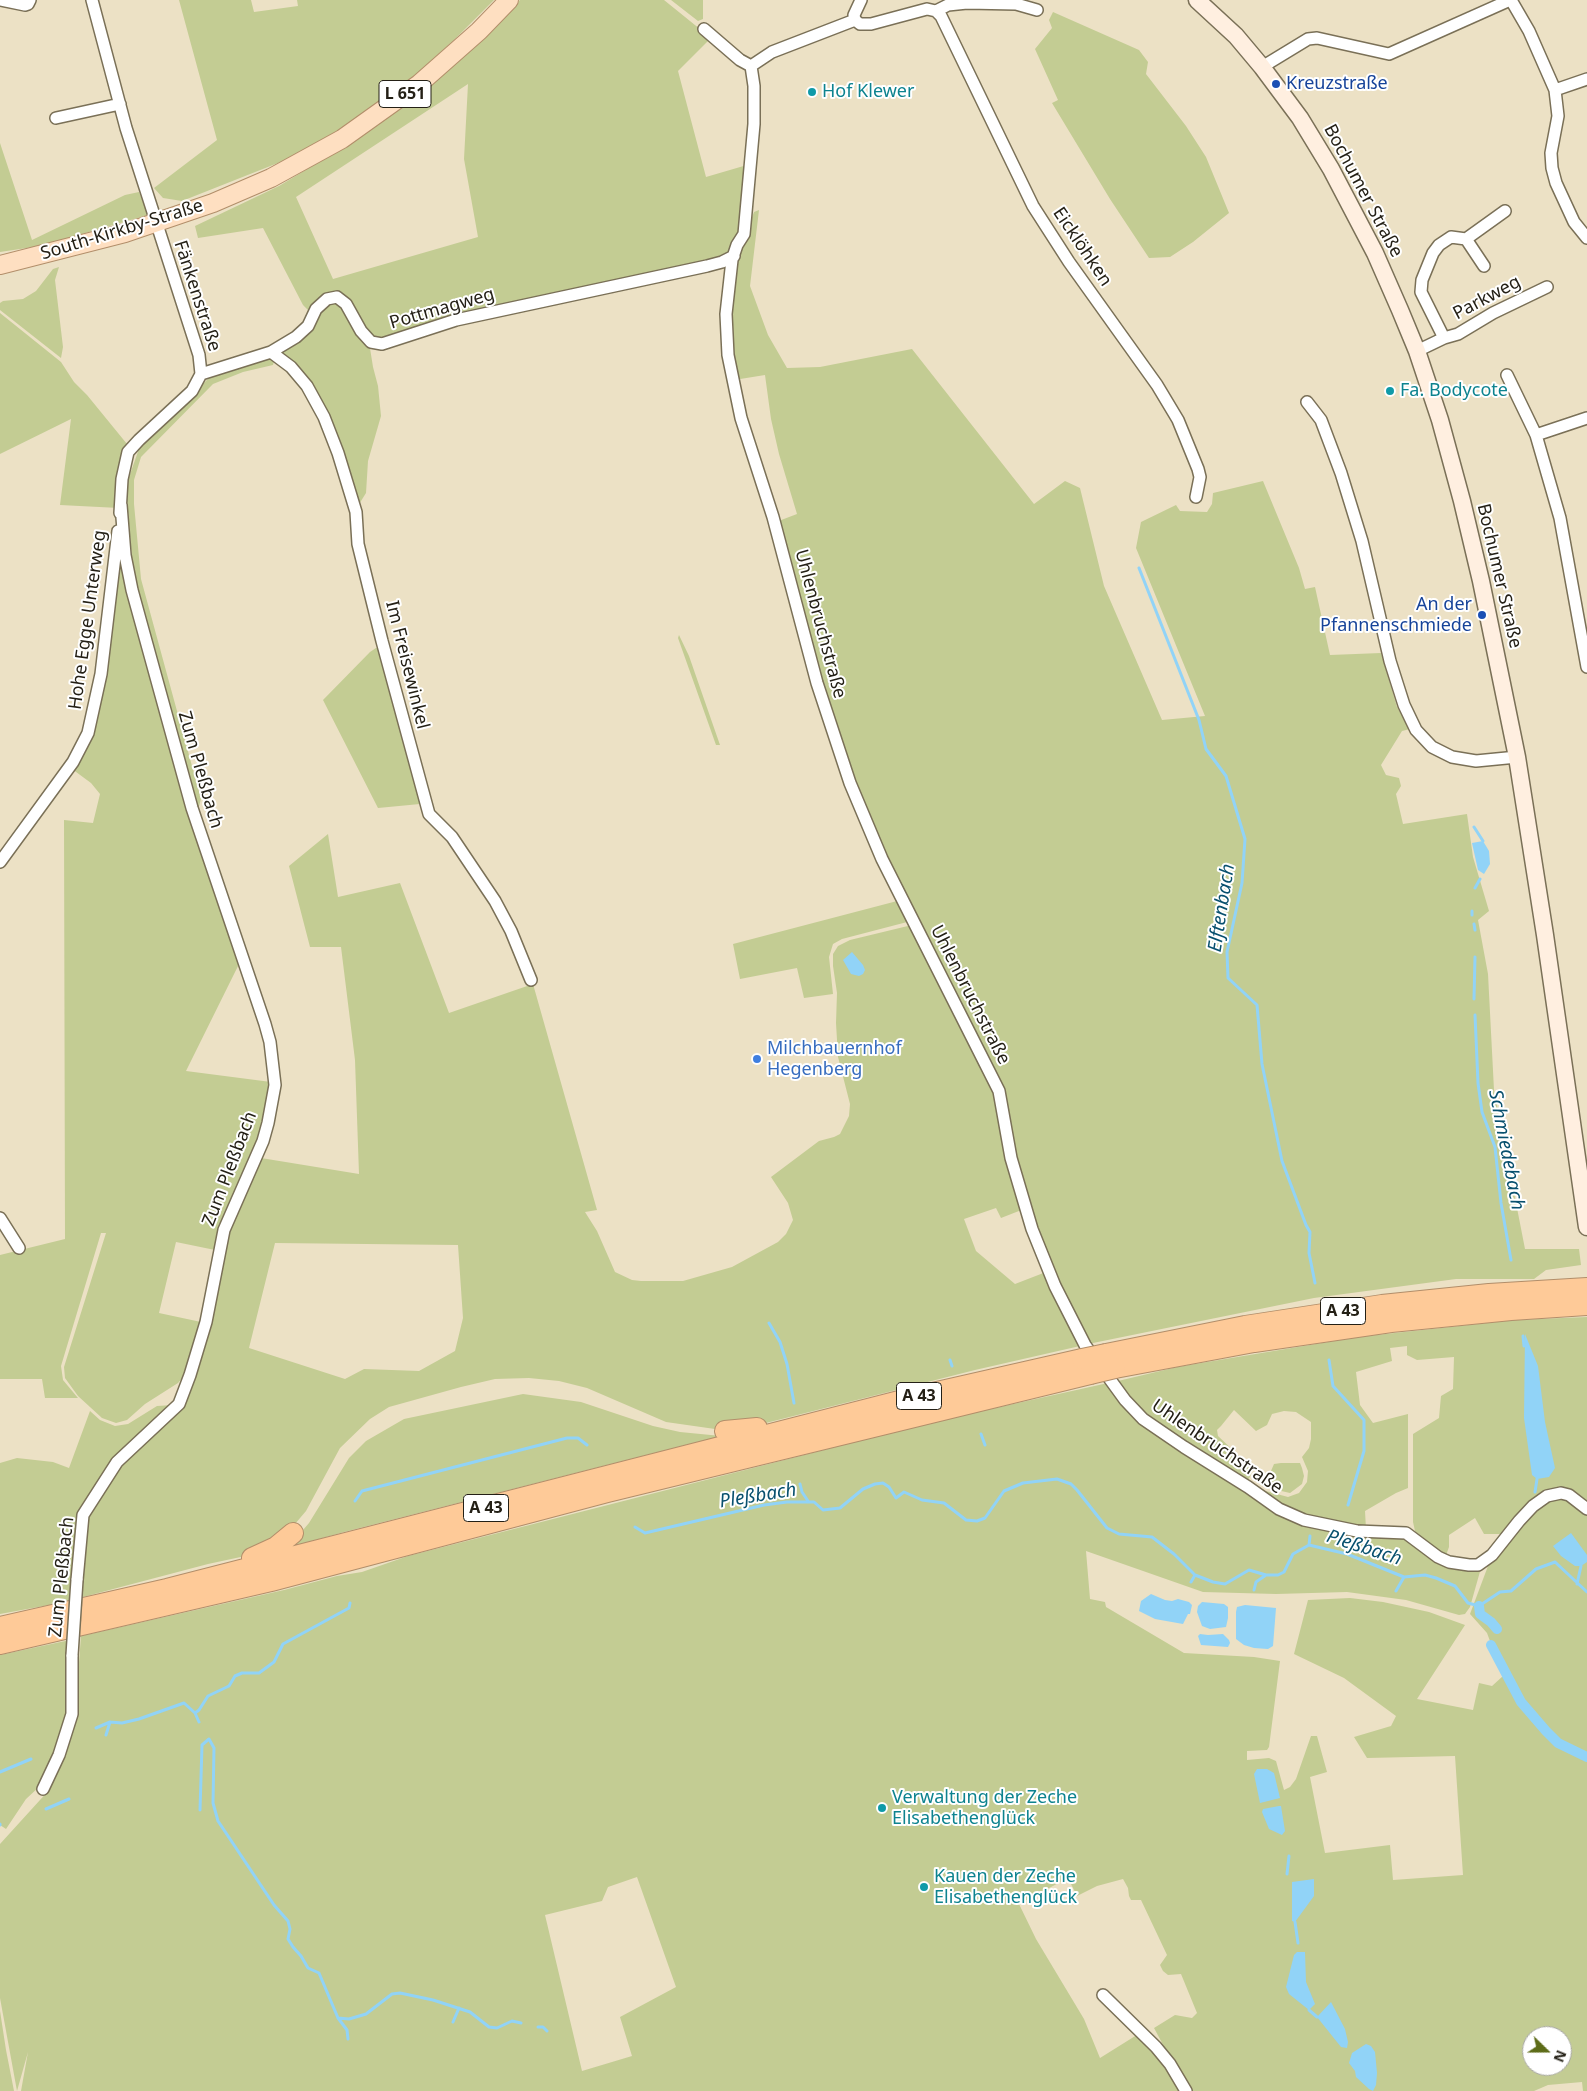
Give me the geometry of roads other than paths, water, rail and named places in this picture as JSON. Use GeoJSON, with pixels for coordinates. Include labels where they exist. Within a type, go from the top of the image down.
{"type":"FeatureCollection","features":[{"type":"Feature","properties":{"kind":"highway","name":"A 43"},"geometry":{"type":"LineString","coordinates":[[0,1644],[271,1581],[1245,1326],[1373,1307],[1489,1294],[1587,1288]]}},
{"type":"Feature","properties":{"kind":"highway","name":"A 43"},"geometry":{"type":"LineString","coordinates":[[1110,1361],[1391,1322],[1511,1310],[1587,1305]]}},
{"type":"Feature","properties":{"kind":"highway","name":"A 43"},"geometry":{"type":"LineString","coordinates":[[0,1626],[167,1589],[924,1395],[1086,1367]]}},
{"type":"Feature","properties":{"kind":"highway"},"geometry":{"type":"LineString","coordinates":[[725,1431],[804,1426]]}},
{"type":"Feature","properties":{"kind":"highway"},"geometry":{"type":"LineString","coordinates":[[167,1589],[258,1556],[276,1547],[292,1533]]}},
{"type":"Feature","properties":{"kind":"main road","name":"South-Kirkby-Straße"},"geometry":{"type":"LineString","coordinates":[[0,265],[125,233],[213,203],[271,178],[342,139],[419,84],[479,31],[508,0]]}},
{"type":"Feature","properties":{"kind":"main road","name":"Bochumer Straße"},"geometry":{"type":"LineString","coordinates":[[1197,0],[1231,31],[1262,67],[1300,118],[1343,190],[1375,253],[1417,351],[1440,420],[1481,581],[1517,757],[1540,900],[1587,1227]]}},
{"type":"Feature","properties":{"kind":"street"},"geometry":{"type":"LineString","coordinates":[[1,0],[25,5],[30,0]]}},
{"type":"Feature","properties":{"kind":"street","name":"Fänkenstraße"},"geometry":{"type":"LineString","coordinates":[[92,0],[120,104],[199,355],[202,374],[192,391],[132,447]]}},
{"type":"Feature","properties":{"kind":"street"},"geometry":{"type":"LineString","coordinates":[[854,20],[854,15],[862,0]]}},
{"type":"Feature","properties":{"kind":"street"},"geometry":{"type":"LineString","coordinates":[[1262,67],[1308,39],[1326,40],[1389,54],[1511,0],[1529,30],[1555,90],[1558,116],[1551,152],[1552,168],[1556,183],[1574,222],[1587,238]]}},
{"type":"Feature","properties":{"kind":"street"},"geometry":{"type":"LineString","coordinates":[[854,20],[860,24],[872,24],[927,9],[936,11],[948,5],[1016,4],[1037,10]]}},
{"type":"Feature","properties":{"kind":"street","name":"Eicklöhken"},"geometry":{"type":"LineString","coordinates":[[936,11],[941,16],[1033,206],[1069,262],[1157,385],[1178,420],[1200,477],[1196,497]]}},
{"type":"Feature","properties":{"kind":"street"},"geometry":{"type":"LineString","coordinates":[[704,30],[740,60],[751,66],[781,48],[854,20]]}},
{"type":"Feature","properties":{"kind":"street","name":"Uhlenbruchstraße"},"geometry":{"type":"LineString","coordinates":[[751,66],[754,86],[754,124],[744,234],[734,256],[726,314],[727,349],[733,385],[748,444],[773,517],[824,706],[850,783],[882,859],[999,1091],[1011,1158],[1032,1229],[1055,1286],[1085,1345],[1125,1400],[1143,1419],[1248,1487],[1278,1509],[1304,1520],[1357,1531],[1406,1533],[1438,1557],[1449,1562],[1478,1565],[1492,1555],[1519,1520],[1547,1496],[1569,1495],[1587,1509]]}},
{"type":"Feature","properties":{"kind":"street"},"geometry":{"type":"LineString","coordinates":[[1555,90],[1587,79]]}},
{"type":"Feature","properties":{"kind":"street"},"geometry":{"type":"LineString","coordinates":[[56,118],[120,104]]}},
{"type":"Feature","properties":{"kind":"street","name":"Parkweg"},"geometry":{"type":"LineString","coordinates":[[1444,338],[1421,292],[1422,280],[1436,248],[1451,237],[1466,239],[1505,211]]}},
{"type":"Feature","properties":{"kind":"street","name":"Parkweg"},"geometry":{"type":"LineString","coordinates":[[1466,239],[1484,266]]}},
{"type":"Feature","properties":{"kind":"street","name":"Pottmagweg"},"geometry":{"type":"LineString","coordinates":[[202,374],[271,352],[308,326],[316,309],[327,299],[337,297],[346,304],[361,331],[371,342],[382,344],[456,320],[707,266],[734,256]]}},
{"type":"Feature","properties":{"kind":"street","name":"Parkweg"},"geometry":{"type":"LineString","coordinates":[[1417,351],[1444,338],[1458,334],[1547,287]]}},
{"type":"Feature","properties":{"kind":"street","name":"Im Freisewinkel"},"geometry":{"type":"LineString","coordinates":[[271,352],[291,367],[307,386],[324,417],[338,453],[356,512],[358,544],[382,642],[429,814],[452,837],[495,900],[511,931],[531,980]]}},
{"type":"Feature","properties":{"kind":"street"},"geometry":{"type":"LineString","coordinates":[[1507,375],[1536,435],[1560,518],[1587,667]]}},
{"type":"Feature","properties":{"kind":"street"},"geometry":{"type":"LineString","coordinates":[[1307,402],[1321,420],[1341,473],[1366,556],[1390,661],[1404,705],[1416,730],[1432,747],[1452,757],[1476,761],[1517,757]]}},
{"type":"Feature","properties":{"kind":"street"},"geometry":{"type":"LineString","coordinates":[[1536,435],[1587,418]]}},
{"type":"Feature","properties":{"kind":"street","name":"Hohe Egge Unterweg"},"geometry":{"type":"LineString","coordinates":[[0,862],[73,762],[88,733],[101,674],[124,465],[128,452],[132,447]]}},
{"type":"Feature","properties":{"kind":"street","name":"Zum Pleßbach"},"geometry":{"type":"LineString","coordinates":[[43,1789],[59,1755],[72,1714],[72,1655],[83,1515],[117,1462],[178,1404],[206,1322],[224,1230],[263,1141],[275,1085],[270,1042],[265,1024],[192,808],[135,600],[125,555],[121,505]]}},
{"type":"Feature","properties":{"kind":"street"},"geometry":{"type":"LineString","coordinates":[[0,1218],[19,1248]]}},
{"type":"Feature","properties":{"kind":"street"},"geometry":{"type":"LineString","coordinates":[[1102,1995],[1156,2047],[1170,2064],[1186,2091]]}},
{"type":"Feature","properties":{"kind":"water"},"geometry":{"type":"Polygon","coordinates":[[[1483,841],[1489,851],[1490,864],[1484,874],[1478,870],[1472,843],[1483,841]]]}},
{"type":"Feature","properties":{"kind":"water"},"geometry":{"type":"Polygon","coordinates":[[[852,952],[865,970],[859,976],[851,974],[843,960],[852,952]]]}},
{"type":"Feature","properties":{"kind":"water"},"geometry":{"type":"Polygon","coordinates":[[[1525,1334],[1538,1366],[1545,1422],[1555,1468],[1549,1477],[1537,1479],[1532,1475],[1524,1418],[1525,1334]]]}},
{"type":"Feature","properties":{"kind":"water"},"geometry":{"type":"Polygon","coordinates":[[[1571,1533],[1587,1555],[1587,1562],[1581,1566],[1575,1566],[1561,1556],[1553,1546],[1571,1533]]]}},
{"type":"Feature","properties":{"kind":"water"},"geometry":{"type":"Polygon","coordinates":[[[1151,1594],[1165,1600],[1172,1601],[1178,1599],[1189,1602],[1192,1605],[1190,1614],[1188,1614],[1183,1624],[1155,1619],[1139,1611],[1141,1601],[1151,1594]]]}},
{"type":"Feature","properties":{"kind":"water"},"geometry":{"type":"Polygon","coordinates":[[[1202,1602],[1224,1604],[1228,1607],[1226,1627],[1210,1629],[1202,1626],[1197,1612],[1198,1606],[1202,1602]]]}},
{"type":"Feature","properties":{"kind":"water"},"geometry":{"type":"Polygon","coordinates":[[[1245,1605],[1276,1608],[1273,1646],[1268,1649],[1244,1645],[1236,1639],[1237,1607],[1245,1605]]]}},
{"type":"Feature","properties":{"kind":"water"},"geometry":{"type":"Polygon","coordinates":[[[1200,1634],[1223,1634],[1230,1643],[1228,1647],[1201,1645],[1198,1636],[1200,1634]]]}},
{"type":"Feature","properties":{"kind":"water"},"geometry":{"type":"Polygon","coordinates":[[[1257,1769],[1267,1769],[1274,1773],[1280,1798],[1260,1803],[1254,1774],[1257,1769]]]}},
{"type":"Feature","properties":{"kind":"water"},"geometry":{"type":"Polygon","coordinates":[[[1281,1806],[1285,1831],[1282,1835],[1269,1829],[1262,1812],[1263,1809],[1281,1806]]]}},
{"type":"Feature","properties":{"kind":"water"},"geometry":{"type":"Polygon","coordinates":[[[1314,1879],[1314,1896],[1295,1922],[1292,1921],[1292,1882],[1314,1879]]]}},
{"type":"Feature","properties":{"kind":"water"},"geometry":{"type":"Polygon","coordinates":[[[1297,1952],[1305,1952],[1306,1982],[1315,2004],[1309,2010],[1289,1994],[1286,1987],[1294,1955],[1297,1952]]]}},
{"type":"Feature","properties":{"kind":"water"},"geometry":{"type":"Polygon","coordinates":[[[1331,2002],[1345,2029],[1348,2042],[1347,2048],[1341,2047],[1317,2017],[1331,2002]]]}},
{"type":"Feature","properties":{"kind":"water"},"geometry":{"type":"Polygon","coordinates":[[[1366,2044],[1371,2046],[1375,2052],[1377,2073],[1376,2085],[1373,2091],[1356,2077],[1355,2071],[1349,2063],[1352,2053],[1366,2044]]]}},
{"type":"Feature","properties":{"kind":"waterway","name":"Elftenbach"},"geometry":{"type":"LineString","coordinates":[[1139,568],[1199,720],[1206,749],[1226,776],[1245,839],[1242,883],[1227,952],[1228,978],[1257,1005],[1262,1064],[1282,1161],[1310,1232],[1309,1253],[1315,1283]]}},
{"type":"Feature","properties":{"kind":"waterway","name":"Schmiedebach"},"geometry":{"type":"LineString","coordinates":[[1474,827],[1483,841]]}},
{"type":"Feature","properties":{"kind":"waterway","name":"Schmiedebach"},"geometry":{"type":"LineString","coordinates":[[1475,888],[1480,879]]}},
{"type":"Feature","properties":{"kind":"waterway","name":"Schmiedebach"},"geometry":{"type":"LineString","coordinates":[[1474,924],[1475,930]]}},
{"type":"Feature","properties":{"kind":"waterway","name":"Schmiedebach"},"geometry":{"type":"LineString","coordinates":[[1474,999],[1475,957]]}},
{"type":"Feature","properties":{"kind":"waterway","name":"Schmiedebach"},"geometry":{"type":"LineString","coordinates":[[1475,1015],[1478,1083],[1482,1112],[1495,1147],[1501,1203],[1511,1260]]}},
{"type":"Feature","properties":{"kind":"waterway"},"geometry":{"type":"LineString","coordinates":[[769,1323],[780,1342],[787,1364],[794,1403]]}},
{"type":"Feature","properties":{"kind":"waterway"},"geometry":{"type":"LineString","coordinates":[[1523,1336],[1524,1346]]}},
{"type":"Feature","properties":{"kind":"waterway"},"geometry":{"type":"LineString","coordinates":[[950,1360],[952,1366]]}},
{"type":"Feature","properties":{"kind":"waterway","name":"Elftenbach"},"geometry":{"type":"LineString","coordinates":[[1329,1360],[1333,1386],[1364,1420],[1364,1451],[1348,1505]]}},
{"type":"Feature","properties":{"kind":"waterway"},"geometry":{"type":"LineString","coordinates":[[981,1434],[985,1445]]}},
{"type":"Feature","properties":{"kind":"waterway","name":"Pleßbach"},"geometry":{"type":"LineString","coordinates":[[355,1501],[362,1491],[567,1438],[578,1438],[587,1445]]}},
{"type":"Feature","properties":{"kind":"waterway","name":"Pleßbach"},"geometry":{"type":"LineString","coordinates":[[635,1527],[645,1533],[764,1505],[787,1502],[814,1502],[823,1510],[840,1508],[863,1489],[883,1483],[889,1487],[896,1498],[904,1492],[922,1500],[944,1503],[966,1520],[977,1521],[985,1518],[1004,1491],[1023,1483],[1057,1479],[1071,1484],[1107,1528],[1119,1534],[1152,1537],[1174,1554],[1195,1575],[1213,1582],[1225,1584],[1249,1570],[1266,1575],[1278,1575],[1284,1572],[1293,1554],[1309,1545],[1347,1554],[1404,1577],[1425,1575],[1436,1578],[1455,1586],[1468,1603],[1479,1606],[1500,1592],[1511,1591],[1536,1569],[1555,1562],[1587,1592]]}},
{"type":"Feature","properties":{"kind":"waterway"},"geometry":{"type":"LineString","coordinates":[[1535,1492],[1537,1479]]}},
{"type":"Feature","properties":{"kind":"waterway"},"geometry":{"type":"LineString","coordinates":[[800,1484],[802,1492],[808,1501]]}},
{"type":"Feature","properties":{"kind":"waterway"},"geometry":{"type":"LineString","coordinates":[[1309,1545],[1310,1536]]}},
{"type":"Feature","properties":{"kind":"waterway"},"geometry":{"type":"LineString","coordinates":[[1577,1584],[1581,1566]]}},
{"type":"Feature","properties":{"kind":"waterway"},"geometry":{"type":"LineString","coordinates":[[1191,1582],[1195,1575]]}},
{"type":"Feature","properties":{"kind":"waterway"},"geometry":{"type":"LineString","coordinates":[[1254,1590],[1256,1582],[1266,1575]]}},
{"type":"Feature","properties":{"kind":"waterway"},"geometry":{"type":"LineString","coordinates":[[1396,1591],[1404,1577]]}},
{"type":"Feature","properties":{"kind":"waterway","name":"Pleßbach"},"geometry":{"type":"LineString","coordinates":[[96,1728],[110,1722],[122,1723],[139,1719],[184,1703],[195,1713],[208,1696],[229,1686],[235,1676],[242,1673],[259,1673],[274,1662],[283,1644],[349,1608],[350,1603]]}},
{"type":"Feature","properties":{"kind":"waterway"},"geometry":{"type":"LineString","coordinates":[[1479,1606],[1480,1614],[1497,1629]]}},
{"type":"Feature","properties":{"kind":"waterway"},"geometry":{"type":"LineString","coordinates":[[1491,1645],[1521,1702],[1558,1743],[1587,1757]]}},
{"type":"Feature","properties":{"kind":"waterway"},"geometry":{"type":"LineString","coordinates":[[195,1713],[199,1722]]}},
{"type":"Feature","properties":{"kind":"waterway"},"geometry":{"type":"LineString","coordinates":[[106,1735],[110,1722]]}},
{"type":"Feature","properties":{"kind":"waterway"},"geometry":{"type":"LineString","coordinates":[[200,1810],[202,1745],[209,1739],[214,1748],[213,1803],[218,1821],[274,1905],[288,1921],[290,1929],[288,1939],[308,1968],[319,1973],[338,2018],[349,2019],[366,2014],[392,1994],[400,1993],[433,2000],[470,2012],[489,2027],[497,2028],[512,2021],[521,2023]]}},
{"type":"Feature","properties":{"kind":"waterway","name":"Pleßbach"},"geometry":{"type":"LineString","coordinates":[[0,1772],[31,1759]]}},
{"type":"Feature","properties":{"kind":"waterway"},"geometry":{"type":"LineString","coordinates":[[46,1809],[69,1799]]}},
{"type":"Feature","properties":{"kind":"waterway"},"geometry":{"type":"LineString","coordinates":[[1287,1874],[1289,1856]]}},
{"type":"Feature","properties":{"kind":"waterway"},"geometry":{"type":"LineString","coordinates":[[1295,1922],[1298,1943]]}},
{"type":"Feature","properties":{"kind":"waterway"},"geometry":{"type":"LineString","coordinates":[[453,2022],[459,2008]]}},
{"type":"Feature","properties":{"kind":"waterway"},"geometry":{"type":"LineString","coordinates":[[1309,2010],[1317,2017]]}},
{"type":"Feature","properties":{"kind":"waterway"},"geometry":{"type":"LineString","coordinates":[[338,2018],[347,2030],[348,2039]]}},
{"type":"Feature","properties":{"kind":"waterway"},"geometry":{"type":"LineString","coordinates":[[538,2027],[543,2027],[547,2031]]}},
{"type":"Feature","properties":{"kind":"place","name":"Kreuzstraße"},"geometry":{"type":"Point","coordinates":[1276,84]}},
{"type":"Feature","properties":{"kind":"place","name":"Hof Klewer"},"geometry":{"type":"Point","coordinates":[812,92]}},
{"type":"Feature","properties":{"kind":"place","name":"Fa. Bodycote"},"geometry":{"type":"Point","coordinates":[1390,391]}},
{"type":"Feature","properties":{"kind":"place","name":"An der Pfannenschmiede"},"geometry":{"type":"Point","coordinates":[1482,615]}},
{"type":"Feature","properties":{"kind":"place","name":"Milchbauernhof Hegenberg"},"geometry":{"type":"Point","coordinates":[757,1059]}},
{"type":"Feature","properties":{"kind":"place","name":"Verwaltung der Zeche Elisabethenglück"},"geometry":{"type":"Point","coordinates":[882,1808]}},
{"type":"Feature","properties":{"kind":"place","name":"Kauen der Zeche Elisabethenglück"},"geometry":{"type":"Point","coordinates":[924,1887]}}]}
